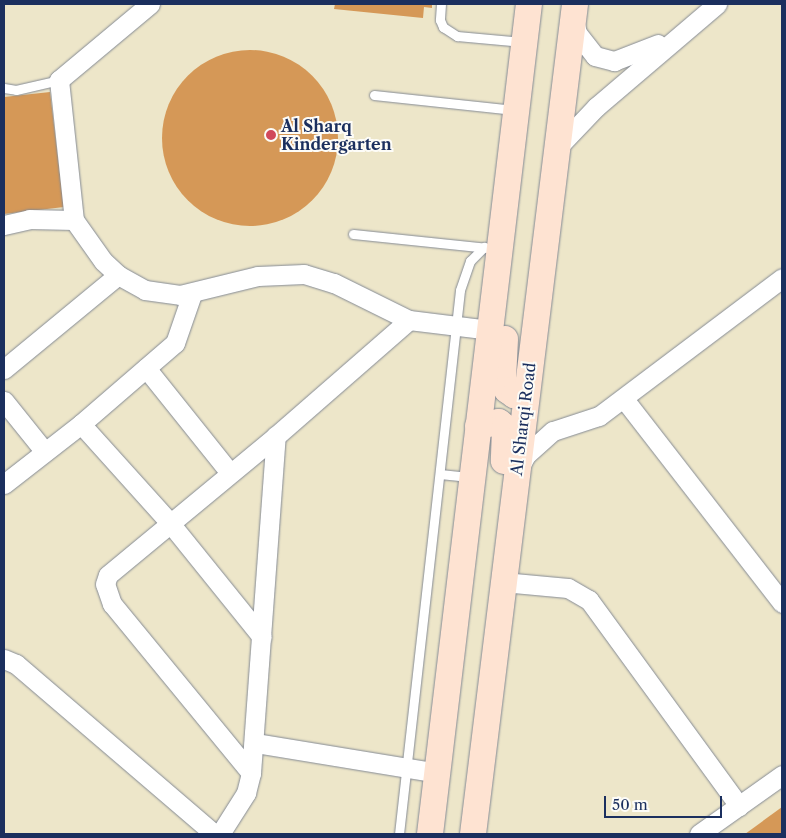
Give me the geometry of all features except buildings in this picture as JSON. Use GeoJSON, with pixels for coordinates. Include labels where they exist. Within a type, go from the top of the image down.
{"type":"FeatureCollection","features":[{"type":"Feature","properties":{"kind":"main road"},"geometry":{"type":"LineString","coordinates":[[430,834],[491,330],[494,257],[517,110],[529,4]]}},
{"type":"Feature","properties":{"kind":"main road","name":"Al Sharqi Road"},"geometry":{"type":"LineString","coordinates":[[473,834],[574,10]]}},
{"type":"Feature","properties":{"kind":"main road"},"geometry":{"type":"LineString","coordinates":[[494,257],[506,315],[503,380],[507,390],[514,395],[526,399]]}},
{"type":"Feature","properties":{"kind":"main road"},"geometry":{"type":"LineString","coordinates":[[478,426],[499,422],[505,427],[501,510],[508,538]]}},
{"type":"Feature","properties":{"kind":"street"},"geometry":{"type":"LineString","coordinates":[[150,4],[59,80],[74,220],[102,261],[118,275],[145,290],[167,295],[192,294],[258,276],[304,274],[334,283],[409,320],[491,330]]}},
{"type":"Feature","properties":{"kind":"street"},"geometry":{"type":"LineString","coordinates":[[556,150],[580,121],[676,36],[717,4]]}},
{"type":"Feature","properties":{"kind":"street"},"geometry":{"type":"LineString","coordinates":[[574,10],[576,34],[595,56],[614,61],[676,36]]}},
{"type":"Feature","properties":{"kind":"street"},"geometry":{"type":"LineString","coordinates":[[4,225],[29,219],[74,220]]}},
{"type":"Feature","properties":{"kind":"street"},"geometry":{"type":"LineString","coordinates":[[4,369],[118,275]]}},
{"type":"Feature","properties":{"kind":"street"},"geometry":{"type":"LineString","coordinates":[[518,470],[526,455],[553,431],[599,416],[782,278]]}},
{"type":"Feature","properties":{"kind":"street"},"geometry":{"type":"LineString","coordinates":[[4,484],[81,424],[175,343],[192,294]]}},
{"type":"Feature","properties":{"kind":"street"},"geometry":{"type":"LineString","coordinates":[[251,773],[106,594],[108,575],[276,436],[409,320]]}},
{"type":"Feature","properties":{"kind":"street"},"geometry":{"type":"LineString","coordinates":[[146,368],[230,473]]}},
{"type":"Feature","properties":{"kind":"street"},"geometry":{"type":"LineString","coordinates":[[526,399],[528,413],[553,431]]}},
{"type":"Feature","properties":{"kind":"street"},"geometry":{"type":"LineString","coordinates":[[624,399],[782,603]]}},
{"type":"Feature","properties":{"kind":"street"},"geometry":{"type":"LineString","coordinates":[[4,401],[45,452]]}},
{"type":"Feature","properties":{"kind":"street"},"geometry":{"type":"LineString","coordinates":[[81,424],[170,523],[262,637]]}},
{"type":"Feature","properties":{"kind":"street"},"geometry":{"type":"LineString","coordinates":[[220,834],[246,793],[251,773],[255,743],[276,436]]}},
{"type":"Feature","properties":{"kind":"street"},"geometry":{"type":"LineString","coordinates":[[503,582],[568,588],[589,600],[739,806]]}},
{"type":"Feature","properties":{"kind":"street"},"geometry":{"type":"LineString","coordinates":[[4,659],[16,664],[214,834]]}},
{"type":"Feature","properties":{"kind":"street"},"geometry":{"type":"LineString","coordinates":[[255,743],[438,773]]}},
{"type":"Feature","properties":{"kind":"street"},"geometry":{"type":"LineString","coordinates":[[699,834],[782,776]]}},
{"type":"Feature","properties":{"kind":"lane"},"geometry":{"type":"LineString","coordinates":[[441,4],[440,20],[443,27],[457,36],[525,42]]}},
{"type":"Feature","properties":{"kind":"lane"},"geometry":{"type":"LineString","coordinates":[[4,88],[16,90],[59,80]]}},
{"type":"Feature","properties":{"kind":"lane"},"geometry":{"type":"LineString","coordinates":[[374,96],[517,110]]}},
{"type":"Feature","properties":{"kind":"lane"},"geometry":{"type":"LineString","coordinates":[[353,234],[494,257]]}},
{"type":"Feature","properties":{"kind":"lane"},"geometry":{"type":"LineString","coordinates":[[399,834],[456,326],[465,271],[494,257]]}},
{"type":"Feature","properties":{"kind":"lane"},"geometry":{"type":"LineString","coordinates":[[440,474],[472,478]]}},
{"type":"Feature","properties":{"kind":"place","name":"Al Sharq Kindergarten"},"geometry":{"type":"Point","coordinates":[271,135]}}]}
